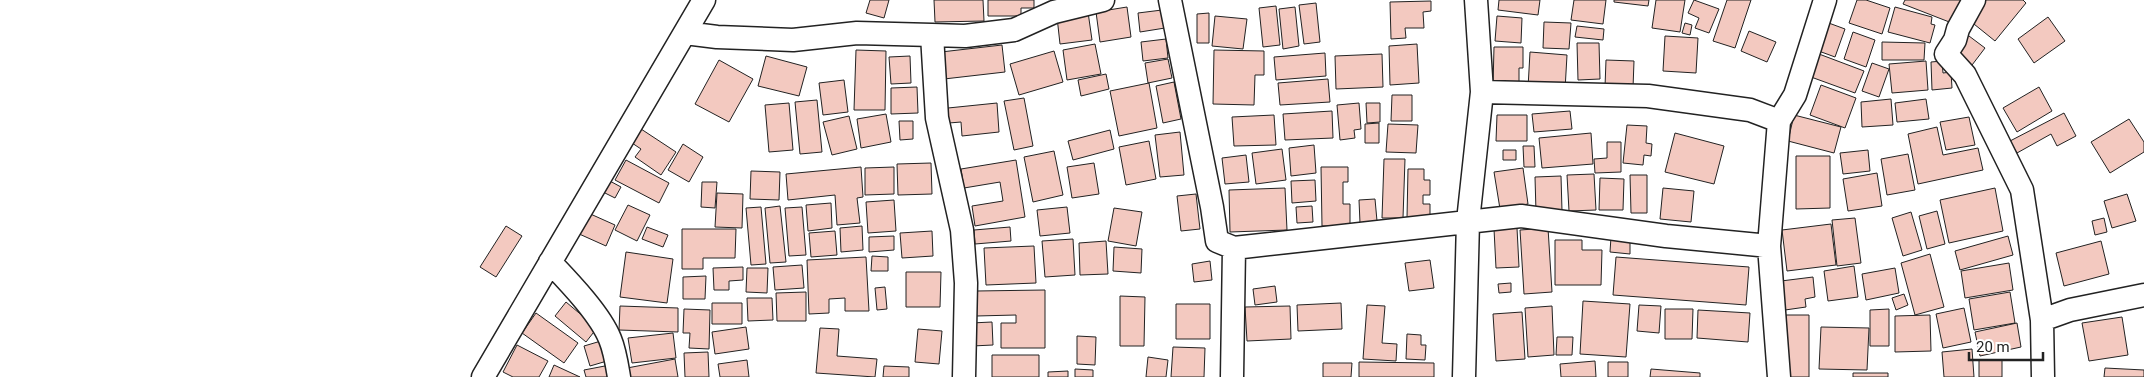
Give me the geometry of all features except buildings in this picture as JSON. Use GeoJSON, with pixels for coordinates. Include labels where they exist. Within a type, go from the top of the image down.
{"type":"FeatureCollection","features":[{"type":"Feature","properties":{"kind":"street"},"geometry":{"type":"LineString","coordinates":[[482,377],[704,0]]}},
{"type":"Feature","properties":{"kind":"street"},"geometry":{"type":"LineString","coordinates":[[685,32],[717,37],[793,40],[856,34],[965,36],[1014,30],[1054,12],[1103,0]]}},
{"type":"Feature","properties":{"kind":"street"},"geometry":{"type":"LineString","coordinates":[[1169,0],[1212,207],[1217,241],[1234,248],[1520,216],[1666,236],[1769,246]]}},
{"type":"Feature","properties":{"kind":"street"},"geometry":{"type":"LineString","coordinates":[[1464,377],[1468,221],[1482,92],[1476,0]]}},
{"type":"Feature","properties":{"kind":"street"},"geometry":{"type":"LineString","coordinates":[[1779,377],[1769,246],[1779,121],[1795,95],[1825,0]]}},
{"type":"Feature","properties":{"kind":"street"},"geometry":{"type":"LineString","coordinates":[[1974,0],[1958,29],[1955,40],[1946,54],[1965,75],[2022,190],[2042,320],[2043,377]]}},
{"type":"Feature","properties":{"kind":"street"},"geometry":{"type":"LineString","coordinates":[[932,35],[937,118],[962,230],[966,283],[964,377]]}},
{"type":"Feature","properties":{"kind":"street"},"geometry":{"type":"LineString","coordinates":[[1482,92],[1648,96],[1750,110],[1779,121]]}},
{"type":"Feature","properties":{"kind":"street"},"geometry":{"type":"LineString","coordinates":[[1232,377],[1234,248]]}},
{"type":"Feature","properties":{"kind":"street"},"geometry":{"type":"LineString","coordinates":[[550,262],[570,282],[603,326],[610,340],[620,377]]}},
{"type":"Feature","properties":{"kind":"street"},"geometry":{"type":"LineString","coordinates":[[2042,320],[2070,310],[2144,295]]}}]}
